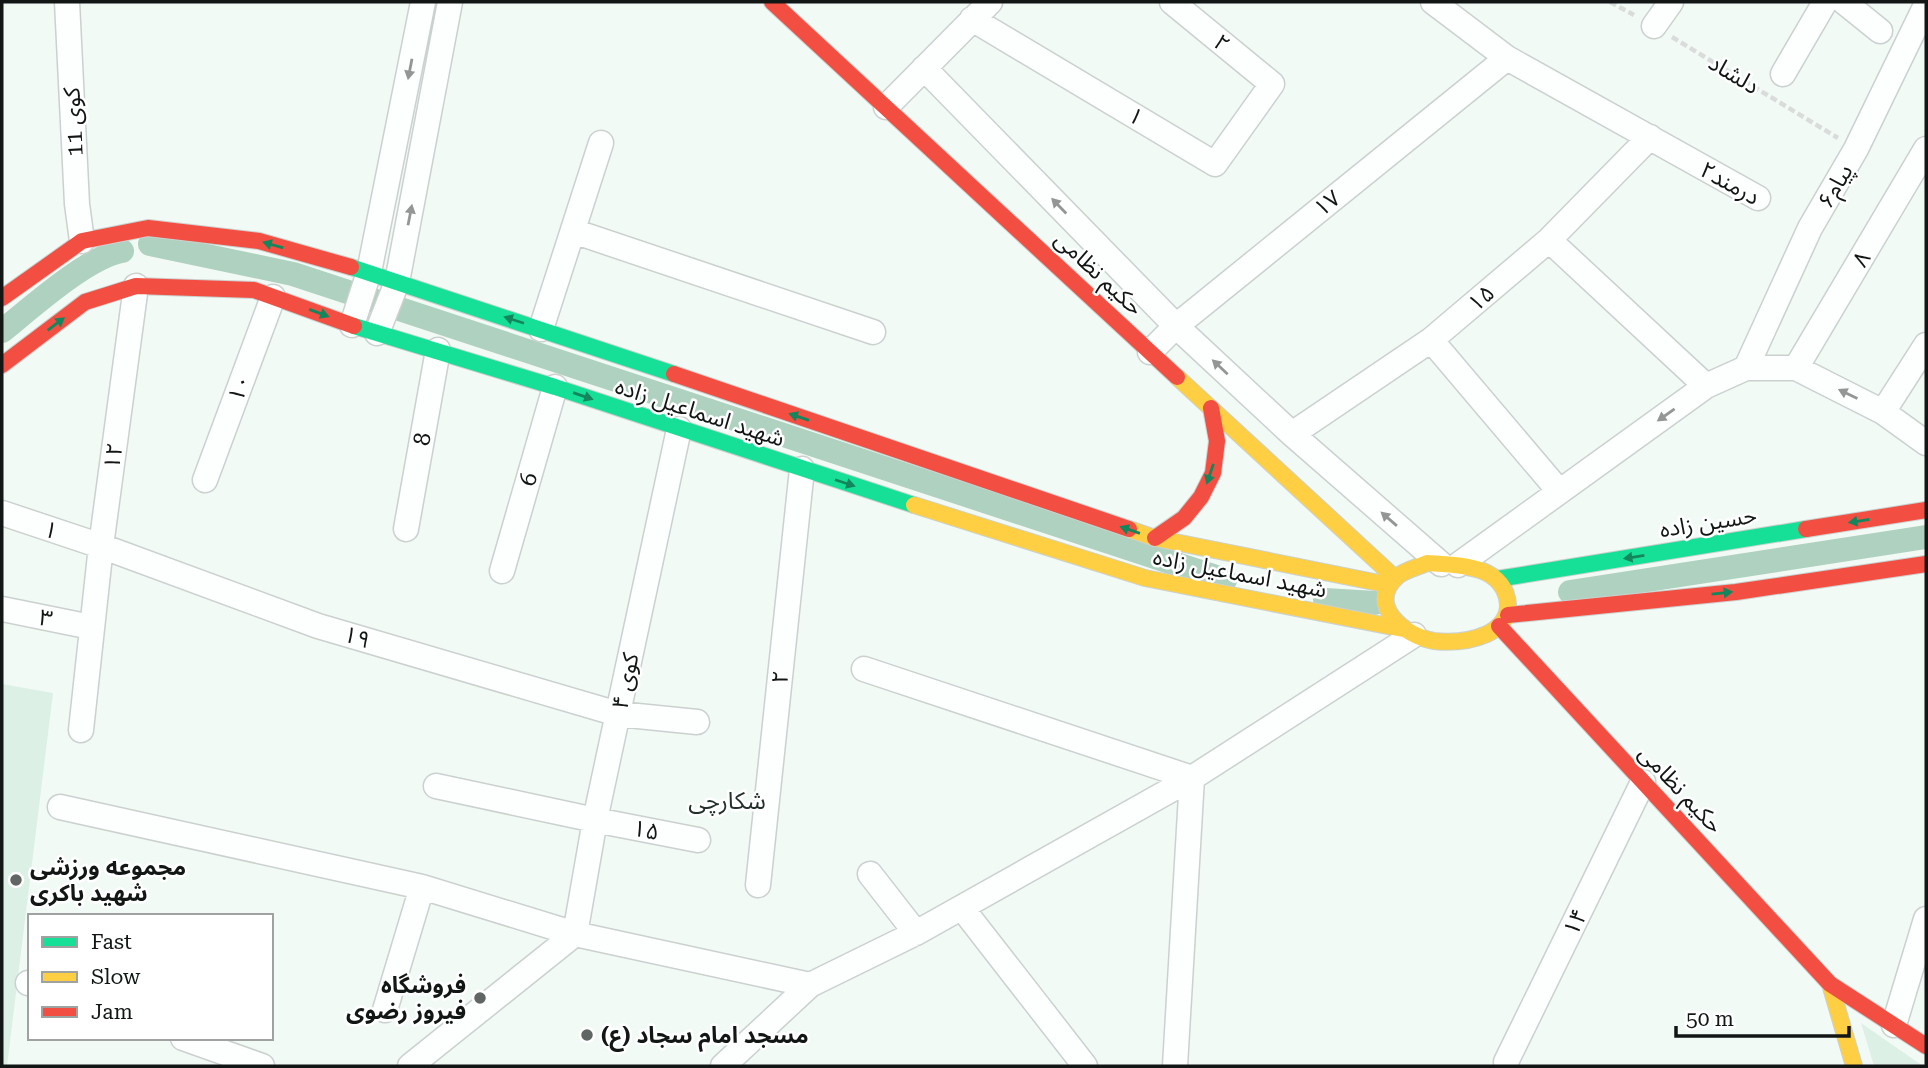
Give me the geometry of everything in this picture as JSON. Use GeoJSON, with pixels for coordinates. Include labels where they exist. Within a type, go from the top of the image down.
{"type":"FeatureCollection","features":[{"type":"Feature","properties":{"kind":"street","name":"کوی 11"},"geometry":{"type":"LineString","coordinates":[[67,2],[77,204],[82,241]]}},
{"type":"Feature","properties":{"kind":"street"},"geometry":{"type":"LineString","coordinates":[[352,325],[369,272],[423,2]]}},
{"type":"Feature","properties":{"kind":"street"},"geometry":{"type":"LineString","coordinates":[[377,332],[397,282],[450,2]]}},
{"type":"Feature","properties":{"kind":"street","name":"حکیم نظامی"},"geometry":{"type":"LineString","coordinates":[[772,2],[1211,408],[1392,581]]}},
{"type":"Feature","properties":{"kind":"street"},"geometry":{"type":"LineString","coordinates":[[886,107],[990,2]]}},
{"type":"Feature","properties":{"kind":"street","name":"۲"},"geometry":{"type":"LineString","coordinates":[[1172,2],[1272,84]]}},
{"type":"Feature","properties":{"kind":"street","name":"درمند۲"},"geometry":{"type":"LineString","coordinates":[[1433,2],[1507,58],[1758,198]]}},
{"type":"Feature","properties":{"kind":"street"},"geometry":{"type":"LineString","coordinates":[[1654,26],[1671,2]]}},
{"type":"Feature","properties":{"kind":"street"},"geometry":{"type":"LineString","coordinates":[[1783,74],[1825,2]]}},
{"type":"Feature","properties":{"kind":"street"},"geometry":{"type":"LineString","coordinates":[[1844,2],[1880,32]]}},
{"type":"Feature","properties":{"kind":"street","name":"۶پیام"},"geometry":{"type":"LineString","coordinates":[[1746,368],[1810,228],[1856,149],[1926,5]]}},
{"type":"Feature","properties":{"kind":"street","name":"۱"},"geometry":{"type":"LineString","coordinates":[[972,19],[1215,164],[1272,84]]}},
{"type":"Feature","properties":{"kind":"street","name":"۱۷"},"geometry":{"type":"LineString","coordinates":[[1150,352],[1176,326],[1507,58]]}},
{"type":"Feature","properties":{"kind":"street"},"geometry":{"type":"LineString","coordinates":[[924,68],[1176,326],[1292,434],[1449,564]]}},
{"type":"Feature","properties":{"kind":"street","name":"۱۵"},"geometry":{"type":"LineString","coordinates":[[1292,434],[1431,341],[1549,240],[1650,137]]}},
{"type":"Feature","properties":{"kind":"street"},"geometry":{"type":"LineString","coordinates":[[541,329],[601,143]]}},
{"type":"Feature","properties":{"kind":"street","name":"۸"},"geometry":{"type":"LineString","coordinates":[[1796,368],[1926,149]]}},
{"type":"Feature","properties":{"kind":"street","name":"شهید اسماعیل زاده"},"geometry":{"type":"LineString","coordinates":[[2,298],[82,241],[148,228],[259,241],[369,272],[541,329],[1155,538],[1392,581]]}},
{"type":"Feature","properties":{"kind":"street"},"geometry":{"type":"LineString","coordinates":[[573,231],[873,332]]}},
{"type":"Feature","properties":{"kind":"street"},"geometry":{"type":"LineString","coordinates":[[1549,240],[1706,386]]}},
{"type":"Feature","properties":{"kind":"street","name":"شهید اسماعیل زاده"},"geometry":{"type":"LineString","coordinates":[[2,365],[85,302],[136,286],[254,290],[352,325],[555,387],[1145,578],[1409,632]]}},
{"type":"Feature","properties":{"kind":"street","name":"۱۲"},"geometry":{"type":"LineString","coordinates":[[81,730],[101,546],[136,286]]}},
{"type":"Feature","properties":{"kind":"street","name":"۱۰"},"geometry":{"type":"LineString","coordinates":[[205,480],[273,297]]}},
{"type":"Feature","properties":{"kind":"street"},"geometry":{"type":"LineString","coordinates":[[1431,341],[1559,491]]}},
{"type":"Feature","properties":{"kind":"street"},"geometry":{"type":"LineString","coordinates":[[1883,412],[1926,345]]}},
{"type":"Feature","properties":{"kind":"street","name":"8"},"geometry":{"type":"LineString","coordinates":[[406,529],[438,350]]}},
{"type":"Feature","properties":{"kind":"street"},"geometry":{"type":"LineString","coordinates":[[1449,564],[1559,491],[1706,386],[1746,368],[1796,368],[1883,412],[1926,443]]}},
{"type":"Feature","properties":{"kind":"street","name":"6"},"geometry":{"type":"LineString","coordinates":[[502,571],[555,387]]}},
{"type":"Feature","properties":{"kind":"street"},"geometry":{"type":"LineString","coordinates":[[1155,538],[1184,518],[1201,497],[1213,473],[1217,442],[1211,408]]}},
{"type":"Feature","properties":{"kind":"street","name":"کوی ۴"},"geometry":{"type":"LineString","coordinates":[[575,933],[595,820],[679,429]]}},
{"type":"Feature","properties":{"kind":"street","name":"۲"},"geometry":{"type":"LineString","coordinates":[[758,885],[802,469]]}},
{"type":"Feature","properties":{"kind":"street","name":"حسین زاده"},"geometry":{"type":"LineString","coordinates":[[1497,579],[1926,510]]}},
{"type":"Feature","properties":{"kind":"street","name":"۱"},"geometry":{"type":"LineString","coordinates":[[2,513],[101,546]]}},
{"type":"Feature","properties":{"kind":"street","name":"۱۹"},"geometry":{"type":"LineString","coordinates":[[101,546],[318,626],[618,715],[697,722]]}},
{"type":"Feature","properties":{"kind":"street"},"geometry":{"type":"LineString","coordinates":[[1503,620],[1507,593],[1497,579],[1489,573],[1449,564],[1427,563],[1403,571],[1392,581],[1384,597],[1388,613],[1409,632],[1438,642],[1455,642],[1478,638],[1503,620],[1736,592],[1926,564]]}},
{"type":"Feature","properties":{"kind":"street","name":"۳"},"geometry":{"type":"LineString","coordinates":[[2,609],[91,627]]}},
{"type":"Feature","properties":{"kind":"street","name":"حکیم نظامی"},"geometry":{"type":"LineString","coordinates":[[1503,620],[1643,782],[1830,984],[1926,1046]]}},
{"type":"Feature","properties":{"kind":"street"},"geometry":{"type":"LineString","coordinates":[[723,1066],[810,985],[916,933],[1192,778],[1409,632]]}},
{"type":"Feature","properties":{"kind":"street"},"geometry":{"type":"LineString","coordinates":[[864,669],[1192,778]]}},
{"type":"Feature","properties":{"kind":"street"},"geometry":{"type":"LineString","coordinates":[[1175,1066],[1192,778]]}},
{"type":"Feature","properties":{"kind":"street","name":"۱۴"},"geometry":{"type":"LineString","coordinates":[[1506,1062],[1643,782]]}},
{"type":"Feature","properties":{"kind":"street","name":"۱۵"},"geometry":{"type":"LineString","coordinates":[[436,786],[698,839]]}},
{"type":"Feature","properties":{"kind":"street"},"geometry":{"type":"LineString","coordinates":[[60,807],[422,887],[575,933],[810,985]]}},
{"type":"Feature","properties":{"kind":"street"},"geometry":{"type":"LineString","coordinates":[[870,874],[916,933]]}},
{"type":"Feature","properties":{"kind":"street"},"geometry":{"type":"LineString","coordinates":[[385,1010],[422,887]]}},
{"type":"Feature","properties":{"kind":"street"},"geometry":{"type":"LineString","coordinates":[[962,908],[1085,1066]]}},
{"type":"Feature","properties":{"kind":"street"},"geometry":{"type":"LineString","coordinates":[[1894,1025],[1926,919]]}},
{"type":"Feature","properties":{"kind":"street"},"geometry":{"type":"LineString","coordinates":[[410,1066],[575,933]]}},
{"type":"Feature","properties":{"kind":"street","name":"حکیم نظامی"},"geometry":{"type":"LineString","coordinates":[[1830,984],[1854,1066]]}},
{"type":"Feature","properties":{"kind":"street"},"geometry":{"type":"LineString","coordinates":[[189,1040],[262,1066]]}},
{"type":"Feature","properties":{"kind":"path","name":"دلشاد"},"geometry":{"type":"LineString","coordinates":[[1610,2],[1856,149]]}},
{"type":"Feature","properties":{"kind":"green space","name":"مجموعه ورزشی شهید باکری"},"geometry":{"type":"Polygon","coordinates":[[[2,684],[53,693],[7,1066],[2,1066],[2,684]]]}},
{"type":"Feature","properties":{"kind":"green space"},"geometry":{"type":"Polygon","coordinates":[[[1861,1023],[1923,1066],[1874,1066],[1861,1023]]]}},
{"type":"Feature","properties":{"kind":"waterway"},"geometry":{"type":"LineString","coordinates":[[150,244],[293,274],[1225,580]]}},
{"type":"Feature","properties":{"kind":"waterway"},"geometry":{"type":"LineString","coordinates":[[2,331],[76,273],[108,255],[122,251]]}},
{"type":"Feature","properties":{"kind":"waterway"},"geometry":{"type":"LineString","coordinates":[[1570,592],[1926,537]]}},
{"type":"Feature","properties":{"kind":"waterway"},"geometry":{"type":"LineString","coordinates":[[1325,600],[1375,603]]}},
{"type":"Feature","properties":{"kind":"traffic: fast"},"geometry":{"type":"LineString","coordinates":[[351,267],[674,374]]}},
{"type":"Feature","properties":{"kind":"traffic: fast"},"geometry":{"type":"LineString","coordinates":[[354,326],[555,387],[914,505]]}},
{"type":"Feature","properties":{"kind":"traffic: fast"},"geometry":{"type":"LineString","coordinates":[[1497,579],[1806,529]]}},
{"type":"Feature","properties":{"kind":"traffic: slow"},"geometry":{"type":"LineString","coordinates":[[1177,377],[1395,578]]}},
{"type":"Feature","properties":{"kind":"traffic: slow"},"geometry":{"type":"LineString","coordinates":[[914,505],[1145,578],[1403,629]]}},
{"type":"Feature","properties":{"kind":"traffic: slow"},"geometry":{"type":"LineString","coordinates":[[1129,529],[1155,538],[1389,585]]}},
{"type":"Feature","properties":{"kind":"traffic: slow"},"geometry":{"type":"LineString","coordinates":[[1427,563],[1478,569],[1498,581],[1505,592],[1508,605],[1506,615],[1499,626],[1481,636],[1448,642],[1422,638],[1401,626],[1387,608],[1385,597],[1389,587],[1401,574],[1427,563]]}},
{"type":"Feature","properties":{"kind":"traffic: slow"},"geometry":{"type":"LineString","coordinates":[[1830,984],[1854,1066]]}},
{"type":"Feature","properties":{"kind":"traffic: jam"},"geometry":{"type":"LineString","coordinates":[[772,2],[1177,377]]}},
{"type":"Feature","properties":{"kind":"traffic: jam"},"geometry":{"type":"LineString","coordinates":[[2,298],[82,241],[148,228],[259,241],[351,267]]}},
{"type":"Feature","properties":{"kind":"traffic: jam"},"geometry":{"type":"LineString","coordinates":[[2,365],[85,302],[136,286],[254,290],[354,326]]}},
{"type":"Feature","properties":{"kind":"traffic: jam"},"geometry":{"type":"LineString","coordinates":[[674,374],[1129,529]]}},
{"type":"Feature","properties":{"kind":"traffic: jam"},"geometry":{"type":"LineString","coordinates":[[1155,538],[1184,518],[1201,497],[1213,473],[1217,441],[1211,408]]}},
{"type":"Feature","properties":{"kind":"traffic: jam"},"geometry":{"type":"LineString","coordinates":[[1806,529],[1926,510]]}},
{"type":"Feature","properties":{"kind":"traffic: jam"},"geometry":{"type":"LineString","coordinates":[[1508,615],[1736,592],[1926,564]]}},
{"type":"Feature","properties":{"kind":"traffic: jam"},"geometry":{"type":"LineString","coordinates":[[1499,626],[1830,984],[1926,1046]]}},
{"type":"Feature","properties":{"kind":"place","name":"مجموعه ورزشی شهید باکری"},"geometry":{"type":"Point","coordinates":[16,880]}},
{"type":"Feature","properties":{"kind":"place","name":"فروشگاه فیروز رضوی"},"geometry":{"type":"Point","coordinates":[480,998]}},
{"type":"Feature","properties":{"kind":"place","name":"مسجد امام سجاد (ع)"},"geometry":{"type":"Point","coordinates":[587,1035]}},
{"type":"Feature","properties":{"kind":"district","name":"شکارچی"},"geometry":{"type":"Point","coordinates":[727,801]}}]}
